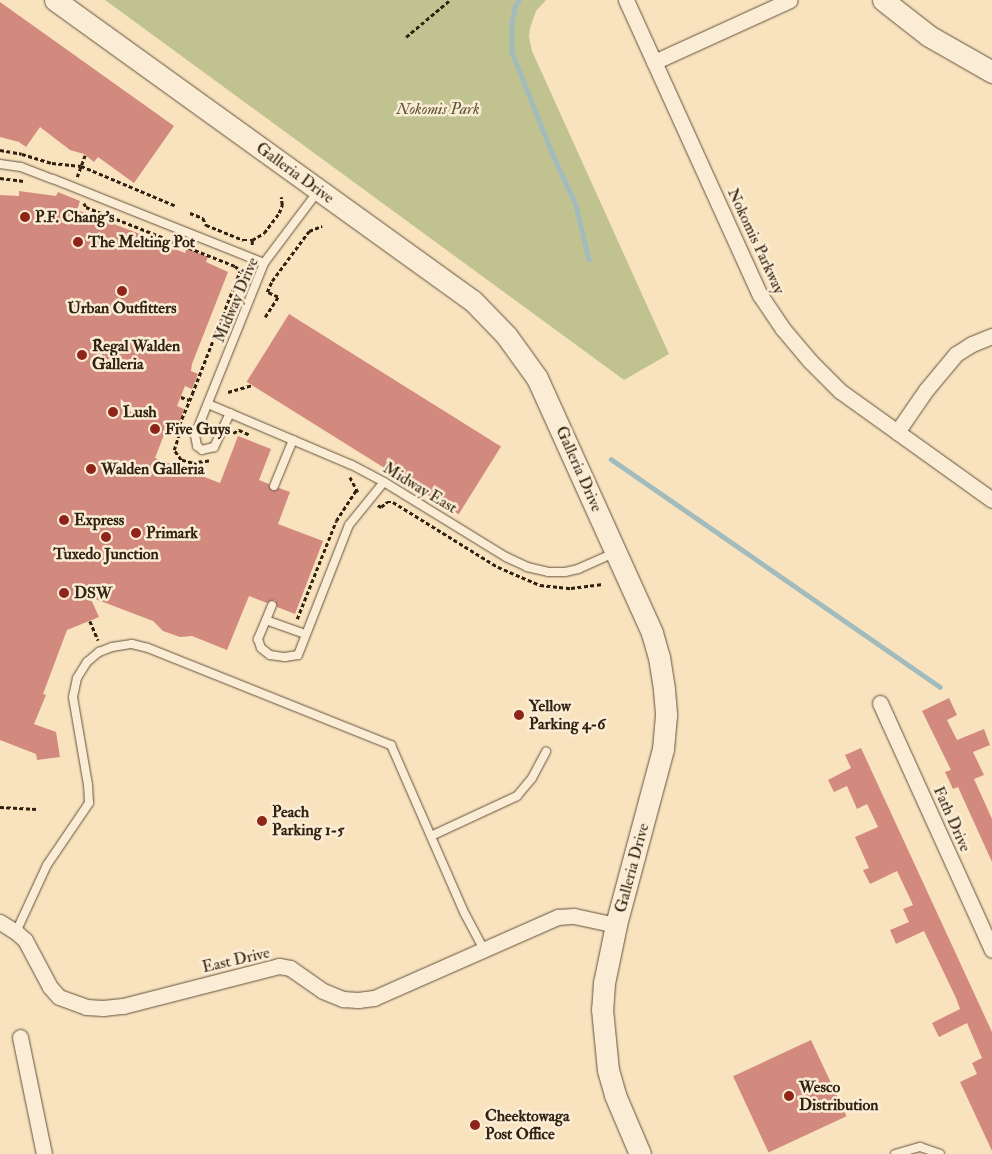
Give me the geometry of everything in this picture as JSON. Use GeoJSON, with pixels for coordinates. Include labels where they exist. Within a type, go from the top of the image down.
{"type":"FeatureCollection","features":[{"type":"Feature","properties":{"kind":"street","name":"Galleria Drive"},"geometry":{"type":"LineString","coordinates":[[55,0],[473,302],[506,335],[537,378],[652,633],[659,658],[666,716],[663,749],[616,925],[604,983],[602,1009],[604,1050],[614,1095],[640,1154]]}},
{"type":"Feature","properties":{"kind":"street","name":"Nokomis Parkway"},"geometry":{"type":"LineString","coordinates":[[626,0],[760,295],[783,329],[834,385],[861,408],[992,500]]}},
{"type":"Feature","properties":{"kind":"street"},"geometry":{"type":"LineString","coordinates":[[654,62],[790,0]]}},
{"type":"Feature","properties":{"kind":"street"},"geometry":{"type":"LineString","coordinates":[[883,0],[929,36],[992,72]]}},
{"type":"Feature","properties":{"kind":"street"},"geometry":{"type":"LineString","coordinates":[[897,432],[926,390],[956,354],[972,344],[992,336]]}},
{"type":"Feature","properties":{"kind":"street","name":"Fath Drive"},"geometry":{"type":"LineString","coordinates":[[880,703],[992,950]]}},
{"type":"Feature","properties":{"kind":"street","name":"East Drive"},"geometry":{"type":"LineString","coordinates":[[0,922],[25,940],[50,987],[59,997],[86,1007],[123,1006],[279,966],[290,968],[330,994],[343,999],[374,998],[558,916],[574,916],[616,925]]}},
{"type":"Feature","properties":{"kind":"street"},"geometry":{"type":"LineString","coordinates":[[20,1037],[44,1154]]}},
{"type":"Feature","properties":{"kind":"lane"},"geometry":{"type":"LineString","coordinates":[[0,164],[21,167],[54,179],[264,263]]}},
{"type":"Feature","properties":{"kind":"lane","name":"Midway Drive"},"geometry":{"type":"LineString","coordinates":[[230,413],[214,447],[202,450],[195,441],[195,435],[264,263],[319,190]]}},
{"type":"Feature","properties":{"kind":"lane","name":"Midway East"},"geometry":{"type":"LineString","coordinates":[[208,404],[352,465],[384,482],[506,557],[527,567],[548,572],[565,572],[578,569],[616,552]]}},
{"type":"Feature","properties":{"kind":"lane"},"geometry":{"type":"LineString","coordinates":[[274,486],[293,440]]}},
{"type":"Feature","properties":{"kind":"lane"},"geometry":{"type":"LineString","coordinates":[[272,605],[258,639],[261,648],[276,656],[298,655],[349,525],[384,482]]}},
{"type":"Feature","properties":{"kind":"lane"},"geometry":{"type":"LineString","coordinates":[[266,620],[305,634]]}},
{"type":"Feature","properties":{"kind":"lane"},"geometry":{"type":"LineString","coordinates":[[16,932],[47,865],[89,803],[88,785],[74,707],[74,686],[87,662],[112,646],[132,644],[148,648],[390,744],[464,914],[484,949]]}},
{"type":"Feature","properties":{"kind":"lane"},"geometry":{"type":"LineString","coordinates":[[430,836],[517,796],[532,778],[546,752]]}},
{"type":"Feature","properties":{"kind":"lane"},"geometry":{"type":"LineString","coordinates":[[895,1154],[920,1147],[940,1154]]}},
{"type":"Feature","properties":{"kind":"path"},"geometry":{"type":"LineString","coordinates":[[406,37],[450,0]]}},
{"type":"Feature","properties":{"kind":"path"},"geometry":{"type":"LineString","coordinates":[[0,150],[52,163],[81,166],[176,206]]}},
{"type":"Feature","properties":{"kind":"path"},"geometry":{"type":"LineString","coordinates":[[77,179],[85,155]]}},
{"type":"Feature","properties":{"kind":"path"},"geometry":{"type":"LineString","coordinates":[[0,178],[32,182]]}},
{"type":"Feature","properties":{"kind":"path"},"geometry":{"type":"LineString","coordinates":[[190,213],[203,218],[206,225],[243,240],[252,240],[264,234],[279,213],[282,205],[281,197]]}},
{"type":"Feature","properties":{"kind":"path"},"geometry":{"type":"LineString","coordinates":[[82,200],[86,207],[235,266],[247,276]]}},
{"type":"Feature","properties":{"kind":"path"},"geometry":{"type":"LineString","coordinates":[[265,317],[278,297],[268,292],[272,281],[309,231],[322,226]]}},
{"type":"Feature","properties":{"kind":"path"},"geometry":{"type":"LineString","coordinates":[[252,240],[252,245]]}},
{"type":"Feature","properties":{"kind":"path"},"geometry":{"type":"LineString","coordinates":[[228,392],[252,385]]}},
{"type":"Feature","properties":{"kind":"path"},"geometry":{"type":"LineString","coordinates":[[192,394],[197,394]]}},
{"type":"Feature","properties":{"kind":"path"},"geometry":{"type":"LineString","coordinates":[[181,397],[189,400]]}},
{"type":"Feature","properties":{"kind":"path"},"geometry":{"type":"LineString","coordinates":[[290,616],[298,619],[336,521],[357,491],[354,482],[347,474]]}},
{"type":"Feature","properties":{"kind":"path"},"geometry":{"type":"LineString","coordinates":[[90,620],[98,640]]}},
{"type":"Feature","properties":{"kind":"path"},"geometry":{"type":"LineString","coordinates":[[0,807],[37,809]]}},
{"type":"Feature","properties":{"kind":"green space","name":"Nokomis Park"},"geometry":{"type":"Polygon","coordinates":[[[105,0],[546,0],[536,11],[530,28],[529,37],[532,51],[669,354],[624,380],[105,0]]]}},
{"type":"Feature","properties":{"kind":"building"},"geometry":{"type":"Polygon","coordinates":[[[0,2],[174,126],[134,183],[98,157],[94,162],[84,154],[70,150],[40,127],[26,147],[19,142],[0,137],[0,2]]]}},
{"type":"Feature","properties":{"kind":"building","name":"Walden Galleria"},"geometry":{"type":"Polygon","coordinates":[[[19,191],[56,196],[58,192],[80,201],[77,210],[140,234],[138,240],[157,248],[158,245],[166,248],[167,246],[185,253],[187,248],[208,257],[206,262],[228,272],[192,364],[191,371],[198,374],[192,389],[185,386],[177,406],[184,409],[179,424],[171,421],[155,458],[220,483],[238,436],[271,449],[259,480],[269,484],[272,491],[279,488],[290,492],[278,524],[323,541],[295,614],[277,607],[275,600],[267,603],[249,596],[227,650],[192,636],[180,637],[163,631],[153,621],[90,597],[99,617],[67,630],[43,694],[46,695],[34,724],[56,732],[60,757],[37,760],[36,754],[0,740],[0,195],[19,196],[19,191]]]}},
{"type":"Feature","properties":{"kind":"building"},"geometry":{"type":"Polygon","coordinates":[[[289,314],[501,446],[459,514],[247,382],[289,314]]]}},
{"type":"Feature","properties":{"kind":"building"},"geometry":{"type":"Polygon","coordinates":[[[949,698],[957,715],[947,720],[957,740],[984,729],[990,745],[973,752],[984,775],[974,779],[992,819],[992,862],[958,787],[953,789],[945,772],[951,770],[922,711],[949,698]]]}},
{"type":"Feature","properties":{"kind":"building"},"geometry":{"type":"Polygon","coordinates":[[[861,748],[992,1032],[992,1151],[960,1082],[977,1074],[972,1063],[982,1058],[967,1023],[939,1037],[932,1023],[960,1009],[956,998],[924,931],[896,944],[890,930],[909,922],[903,909],[913,905],[897,871],[870,884],[863,870],[869,868],[855,837],[878,827],[867,804],[857,809],[847,786],[834,792],[828,780],[851,768],[845,755],[861,748]]]}},
{"type":"Feature","properties":{"kind":"building","name":"Wesco Distribution"},"geometry":{"type":"Polygon","coordinates":[[[811,1040],[846,1116],[769,1152],[733,1076],[811,1040]]]}},
{"type":"Feature","properties":{"kind":"waterway"},"geometry":{"type":"LineString","coordinates":[[519,0],[512,23],[512,52],[553,155],[576,205],[589,259]]}},
{"type":"Feature","properties":{"kind":"waterway"},"geometry":{"type":"LineString","coordinates":[[611,459],[940,687]]}},
{"type":"Feature","properties":{"kind":"place","name":"P.F. Chang's"},"geometry":{"type":"Point","coordinates":[25,217]}},
{"type":"Feature","properties":{"kind":"place","name":"The Melting Pot"},"geometry":{"type":"Point","coordinates":[78,242]}},
{"type":"Feature","properties":{"kind":"place","name":"Urban Outfitters"},"geometry":{"type":"Point","coordinates":[122,291]}},
{"type":"Feature","properties":{"kind":"place","name":"Regal Walden Galleria"},"geometry":{"type":"Point","coordinates":[82,355]}},
{"type":"Feature","properties":{"kind":"place","name":"Lush"},"geometry":{"type":"Point","coordinates":[113,412]}},
{"type":"Feature","properties":{"kind":"place","name":"Five Guys"},"geometry":{"type":"Point","coordinates":[155,429]}},
{"type":"Feature","properties":{"kind":"place","name":"Walden Galleria"},"geometry":{"type":"Point","coordinates":[91,469]}},
{"type":"Feature","properties":{"kind":"place","name":"Express"},"geometry":{"type":"Point","coordinates":[64,520]}},
{"type":"Feature","properties":{"kind":"place","name":"Primark"},"geometry":{"type":"Point","coordinates":[136,533]}},
{"type":"Feature","properties":{"kind":"place","name":"Tuxedo Junction"},"geometry":{"type":"Point","coordinates":[106,537]}},
{"type":"Feature","properties":{"kind":"place","name":"DSW"},"geometry":{"type":"Point","coordinates":[64,593]}},
{"type":"Feature","properties":{"kind":"place","name":"Yellow Parking 4-6"},"geometry":{"type":"Point","coordinates":[519,715]}},
{"type":"Feature","properties":{"kind":"place","name":"Peach Parking 1-5"},"geometry":{"type":"Point","coordinates":[262,821]}},
{"type":"Feature","properties":{"kind":"place","name":"Wesco Distribution"},"geometry":{"type":"Point","coordinates":[789,1096]}},
{"type":"Feature","properties":{"kind":"place","name":"Cheektowaga Post Office"},"geometry":{"type":"Point","coordinates":[475,1125]}}]}
